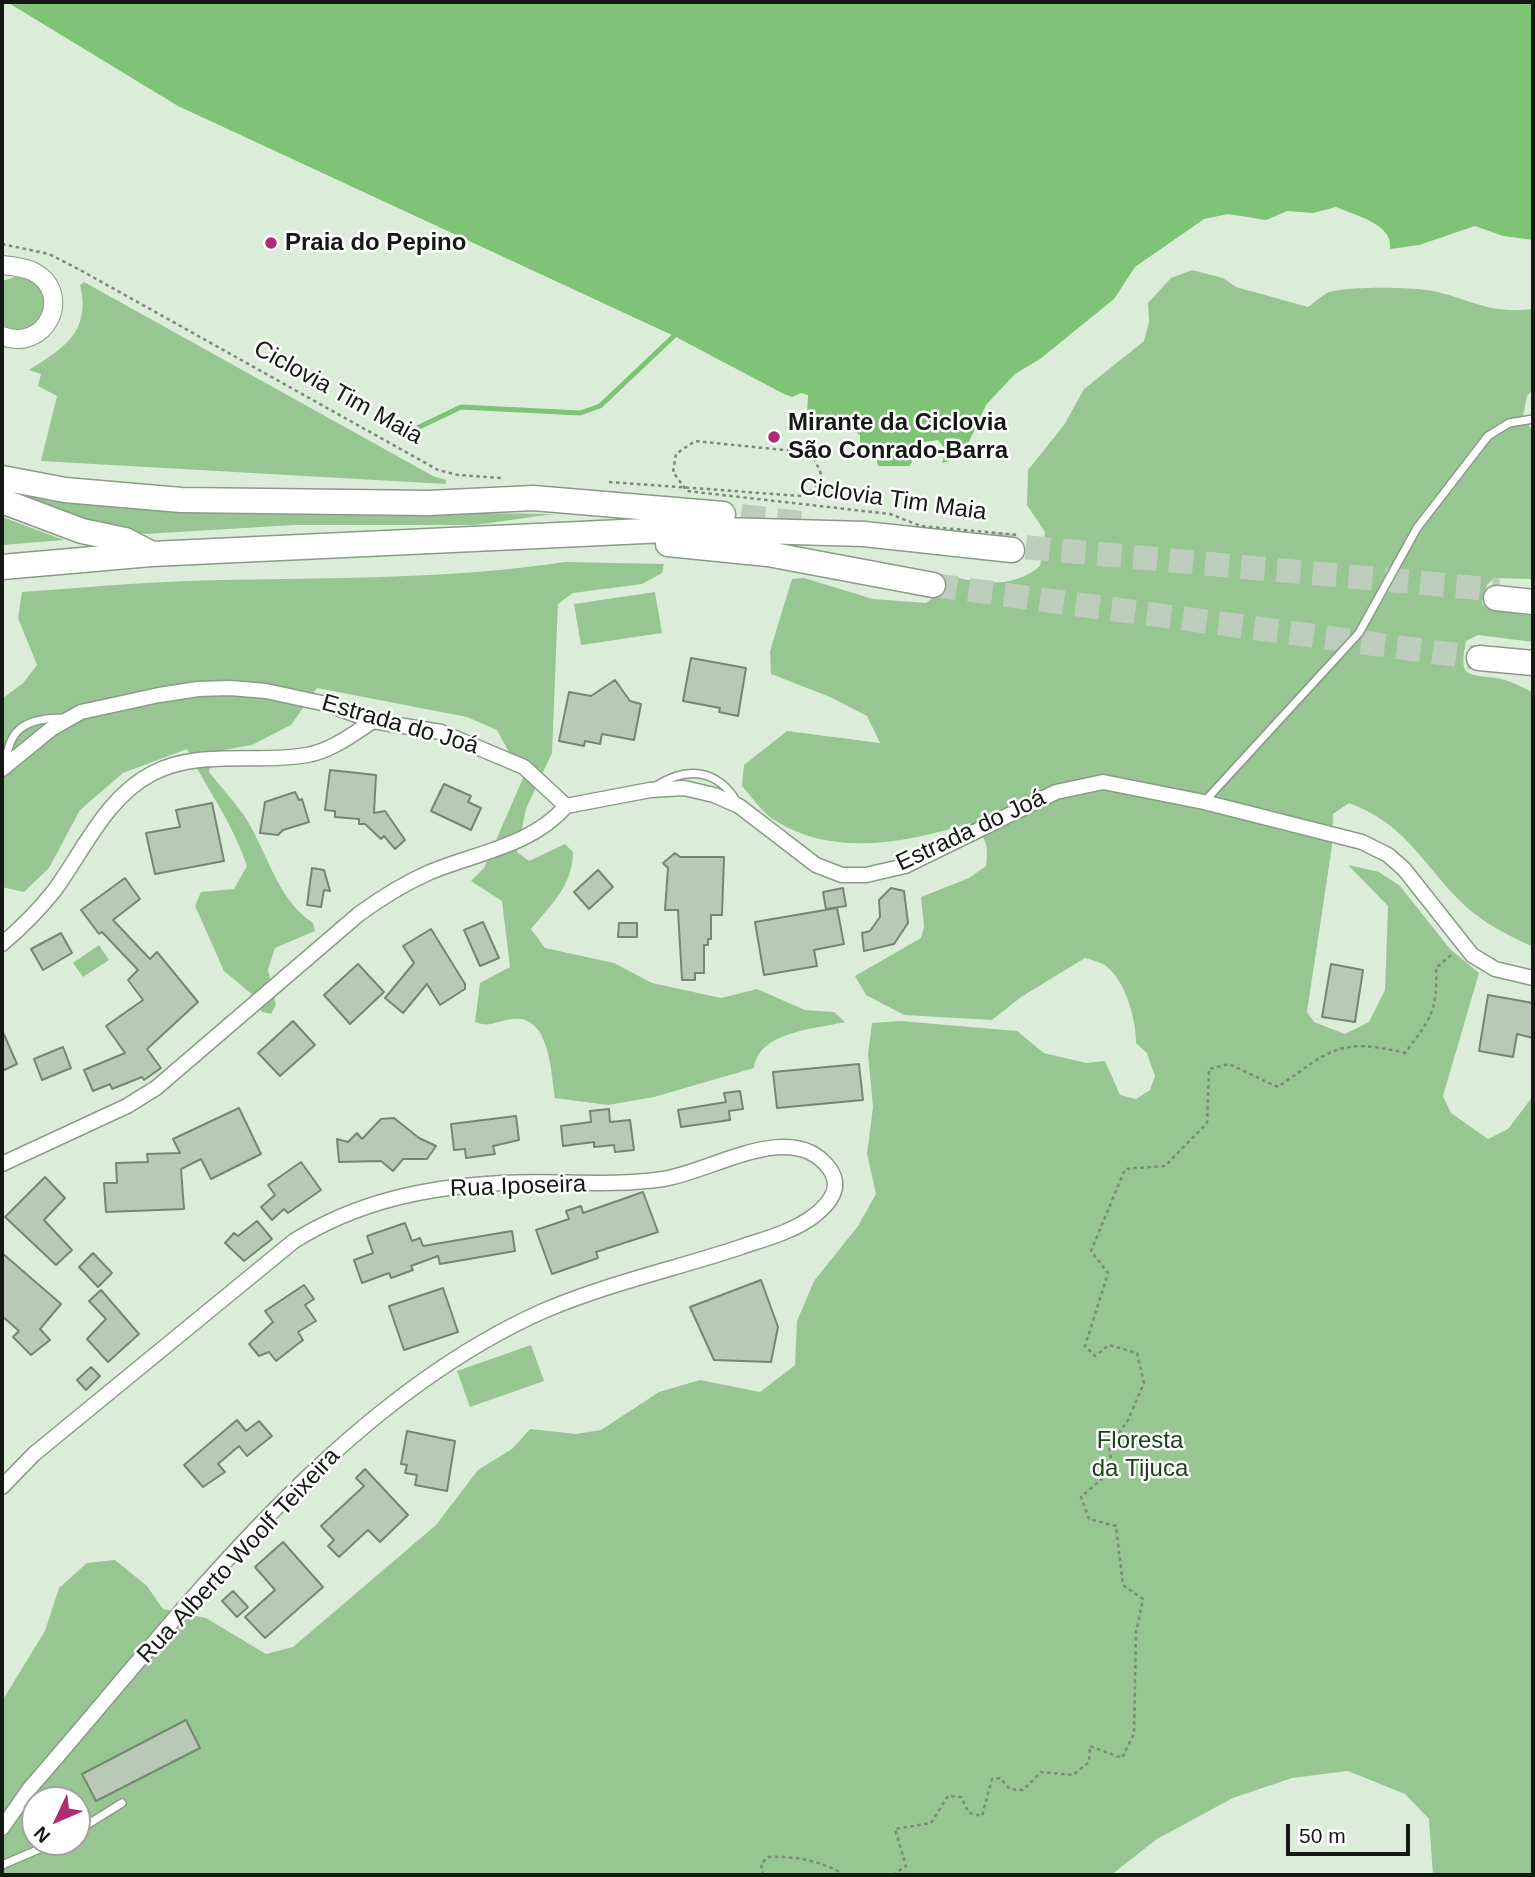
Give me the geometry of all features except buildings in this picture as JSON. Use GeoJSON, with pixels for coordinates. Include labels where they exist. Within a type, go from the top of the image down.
{"type":"FeatureCollection","features":[{"type":"Feature","properties":{"kind":"highway"},"geometry":{"type":"LineString","coordinates":[[2,478],[65,490],[181,500],[429,503],[533,498],[741,516]]}},
{"type":"Feature","properties":{"kind":"highway"},"geometry":{"type":"LineString","coordinates":[[2,501],[82,531],[125,540],[151,554]]}},
{"type":"Feature","properties":{"kind":"highway"},"geometry":{"type":"LineString","coordinates":[[2,567],[151,554],[641,531],[795,531],[1015,542]]}},
{"type":"Feature","properties":{"kind":"highway"},"geometry":{"type":"LineString","coordinates":[[538,537],[720,547],[933,585]]}},
{"type":"Feature","properties":{"kind":"highway"},"geometry":{"type":"LineString","coordinates":[[1533,593],[1497,594],[1533,602]]}},
{"type":"Feature","properties":{"kind":"highway"},"geometry":{"type":"LineString","coordinates":[[1479,658],[1533,663]]}},
{"type":"Feature","properties":{"kind":"street"},"geometry":{"type":"LineString","coordinates":[[2,265],[26,269],[39,275],[49,287],[53,306],[49,321],[38,333],[21,340],[2,336]]}},
{"type":"Feature","properties":{"kind":"street","name":"Estrada do Joá"},"geometry":{"type":"LineString","coordinates":[[4,767],[68,718],[159,695],[198,689],[266,691],[326,704],[373,721],[441,732],[489,750],[524,767],[566,806],[650,790],[684,788],[715,795],[739,806],[816,865],[842,875],[866,876],[905,866],[1056,792],[1089,782],[1103,782],[1204,802],[1362,842],[1388,855],[1404,869],[1462,945],[1495,969],[1533,978]]}},
{"type":"Feature","properties":{"kind":"street"},"geometry":{"type":"LineString","coordinates":[[2,944],[28,921],[55,890],[117,801],[152,773],[182,762],[308,755],[345,739],[373,721]]}},
{"type":"Feature","properties":{"kind":"street"},"geometry":{"type":"LineString","coordinates":[[2,1164],[127,1106],[156,1088],[359,914],[389,892],[429,872],[523,838],[552,823],[566,806]]}},
{"type":"Feature","properties":{"kind":"street","name":"Rua Iposeira"},"geometry":{"type":"LineString","coordinates":[[2,1487],[34,1454],[284,1249],[323,1223],[356,1208],[407,1193],[502,1183],[601,1184],[665,1178],[759,1150],[791,1145],[811,1152],[830,1169],[836,1186],[831,1201],[811,1218],[728,1251],[592,1293]]}},
{"type":"Feature","properties":{"kind":"street","name":"Rua Alberto Woolf Teixeira"},"geometry":{"type":"LineString","coordinates":[[2,1828],[30,1788],[222,1567],[347,1442],[435,1369],[491,1336],[592,1293]]}},
{"type":"Feature","properties":{"kind":"lane"},"geometry":{"type":"LineString","coordinates":[[1204,802],[1359,633],[1417,528],[1488,436],[1509,424],[1533,419]]}},
{"type":"Feature","properties":{"kind":"lane"},"geometry":{"type":"LineString","coordinates":[[91,1822],[122,1803]]}},
{"type":"Feature","properties":{"kind":"lane"},"geometry":{"type":"LineString","coordinates":[[2,1865],[23,1856]]}},
{"type":"Feature","properties":{"kind":"path","name":"Ciclovia Tim Maia"},"geometry":{"type":"LineString","coordinates":[[2,244],[49,254],[82,271],[438,470],[458,475],[512,478]]}},
{"type":"Feature","properties":{"kind":"path","name":"Ciclovia Tim Maia"},"geometry":{"type":"LineString","coordinates":[[602,483],[665,484],[802,496],[815,488],[821,474],[814,458],[804,452],[695,441],[676,454],[673,472],[687,491],[890,514],[921,526],[1015,542]]}},
{"type":"Feature","properties":{"kind":"path"},"geometry":{"type":"LineString","coordinates":[[893,1875],[906,1866],[895,1829],[930,1823],[948,1796],[961,1797],[969,1813],[982,1816],[992,1779],[1000,1778],[1010,1789],[1023,1790],[1041,1772],[1073,1775],[1089,1762],[1090,1746],[1122,1758],[1134,1734],[1136,1632],[1143,1599],[1123,1585],[1116,1526],[1089,1519],[1081,1497],[1114,1469],[1109,1448],[1128,1420],[1144,1383],[1137,1353],[1109,1345],[1095,1356],[1085,1346],[1108,1273],[1091,1251],[1125,1169],[1165,1166],[1207,1123],[1209,1069],[1229,1064],[1278,1087],[1339,1047],[1373,1045],[1405,1054],[1429,1022],[1437,1000],[1436,968],[1462,945]]}},
{"type":"Feature","properties":{"kind":"path"},"geometry":{"type":"LineString","coordinates":[[762,1875],[761,1864],[768,1857],[790,1856],[831,1867],[844,1875]]}},
{"type":"Feature","properties":{"kind":"green space","name":"Floresta da Tijuca"},"geometry":{"type":"Polygon","coordinates":[[[1192,270],[1223,278],[1236,287],[1308,307],[1330,292],[1381,288],[1433,291],[1504,310],[1533,309],[1533,390],[1527,396],[1523,416],[1533,432],[1533,579],[1494,578],[1487,585],[1482,603],[1486,607],[1533,613],[1533,642],[1478,635],[1466,641],[1463,661],[1467,672],[1471,674],[1505,680],[1533,692],[1533,947],[1474,914],[1397,831],[1368,811],[1349,803],[1333,814],[1332,846],[1307,1012],[1314,1022],[1345,1034],[1369,1022],[1385,990],[1388,906],[1348,865],[1379,872],[1400,886],[1450,949],[1479,973],[1443,1096],[1451,1113],[1488,1139],[1508,1129],[1533,1096],[1533,1875],[1433,1875],[1429,1819],[1405,1794],[1348,1771],[1292,1778],[1233,1798],[1157,1839],[1111,1875],[2,1875],[2,1701],[45,1631],[59,1588],[87,1563],[115,1560],[147,1586],[163,1609],[206,1618],[266,1654],[293,1647],[436,1525],[478,1470],[512,1449],[530,1429],[576,1434],[601,1430],[659,1392],[700,1380],[760,1392],[795,1365],[797,1321],[814,1281],[858,1226],[876,1194],[867,1154],[873,1107],[868,1054],[872,1023],[901,1021],[1017,1031],[1044,1053],[1086,1063],[1105,1061],[1120,1095],[1136,1099],[1150,1090],[1155,1076],[1147,1053],[1136,1043],[1132,1012],[1124,991],[1113,973],[1096,961],[1085,958],[1021,997],[992,1020],[904,1015],[866,995],[855,976],[921,938],[924,927],[921,897],[969,878],[986,866],[985,842],[970,823],[922,836],[872,843],[822,840],[798,832],[771,818],[742,786],[744,765],[787,731],[880,743],[867,716],[830,697],[771,674],[770,651],[792,579],[804,578],[873,599],[926,603],[959,578],[991,583],[1012,580],[1031,573],[1040,566],[1045,532],[1027,505],[1028,470],[1064,425],[1084,389],[1144,341],[1149,322],[1148,303],[1171,278],[1192,270]]]}},
{"type":"Feature","properties":{"kind":"green space"},"geometry":{"type":"Polygon","coordinates":[[[18,276],[33,282],[42,291],[45,301],[38,322],[28,329],[16,331],[2,327],[2,281],[18,276]]]}},
{"type":"Feature","properties":{"kind":"green space"},"geometry":{"type":"Polygon","coordinates":[[[84,282],[433,476],[446,480],[446,484],[41,461],[57,396],[38,386],[41,374],[29,370],[72,337],[82,315],[80,285],[84,282]]]}},
{"type":"Feature","properties":{"kind":"green space"},"geometry":{"type":"Polygon","coordinates":[[[2,491],[196,509],[554,514],[475,525],[294,525],[145,534],[88,522],[2,491]]]}},
{"type":"Feature","properties":{"kind":"green space"},"geometry":{"type":"Polygon","coordinates":[[[2,517],[64,540],[2,545],[2,517]]]}},
{"type":"Feature","properties":{"kind":"green space"},"geometry":{"type":"Polygon","coordinates":[[[565,562],[664,564],[662,573],[642,584],[573,593],[558,604],[552,753],[526,809],[517,852],[529,861],[565,844],[573,852],[565,885],[531,929],[545,948],[614,963],[652,983],[721,998],[757,989],[805,1010],[834,1012],[845,1022],[777,1039],[766,1046],[758,1056],[754,1068],[654,1097],[608,1105],[555,1098],[550,1060],[541,1035],[534,1026],[525,1020],[512,1019],[489,1024],[475,1022],[480,983],[510,967],[502,901],[471,881],[484,868],[523,778],[497,730],[467,717],[317,688],[291,725],[252,745],[213,752],[209,772],[243,814],[290,901],[313,923],[315,931],[275,948],[268,970],[276,1005],[271,1014],[262,1012],[254,996],[224,971],[195,906],[201,892],[234,889],[247,866],[227,820],[187,749],[123,773],[80,810],[49,868],[24,892],[2,887],[2,699],[23,683],[37,665],[18,618],[22,592],[187,581],[424,575],[565,562]]]}},
{"type":"Feature","properties":{"kind":"green space"},"geometry":{"type":"Polygon","coordinates":[[[655,592],[662,633],[581,645],[574,604],[655,592]]]}},
{"type":"Feature","properties":{"kind":"green space"},"geometry":{"type":"Polygon","coordinates":[[[99,945],[109,960],[83,977],[73,963],[99,945]]]}},
{"type":"Feature","properties":{"kind":"green space"},"geometry":{"type":"Polygon","coordinates":[[[531,1345],[544,1381],[470,1407],[457,1371],[531,1345]]]}},
{"type":"Feature","properties":{"kind":"shaded area"},"geometry":{"type":"Polygon","coordinates":[[[7,2],[1533,2],[1533,240],[1503,236],[1475,226],[1419,245],[1390,249],[1390,240],[1379,227],[1336,207],[1313,213],[1287,211],[1266,220],[1228,214],[1204,219],[1135,267],[1114,299],[1040,359],[1015,374],[986,405],[967,446],[952,460],[942,463],[946,450],[938,440],[918,443],[910,453],[912,462],[909,466],[878,466],[876,457],[860,444],[860,435],[849,428],[807,417],[808,395],[801,393],[792,397],[784,394],[674,336],[178,106],[7,2]]]}},
{"type":"Feature","properties":{"kind":"waterway"},"geometry":{"type":"LineString","coordinates":[[413,430],[461,407],[580,413],[600,406],[674,336]]}},
{"type":"Feature","properties":{"kind":"tunnel"},"geometry":{"type":"LineString","coordinates":[[741,516],[801,523]]}},
{"type":"Feature","properties":{"kind":"tunnel"},"geometry":{"type":"LineString","coordinates":[[990,544],[1499,590]]}},
{"type":"Feature","properties":{"kind":"tunnel"},"geometry":{"type":"LineString","coordinates":[[933,585],[1479,658]]}},
{"type":"Feature","properties":{"kind":"place","name":"Praia do Pepino"},"geometry":{"type":"Point","coordinates":[271,243]}},
{"type":"Feature","properties":{"kind":"place","name":"Mirante da Ciclovia São Conrado-Barra"},"geometry":{"type":"Point","coordinates":[774,437]}}]}
